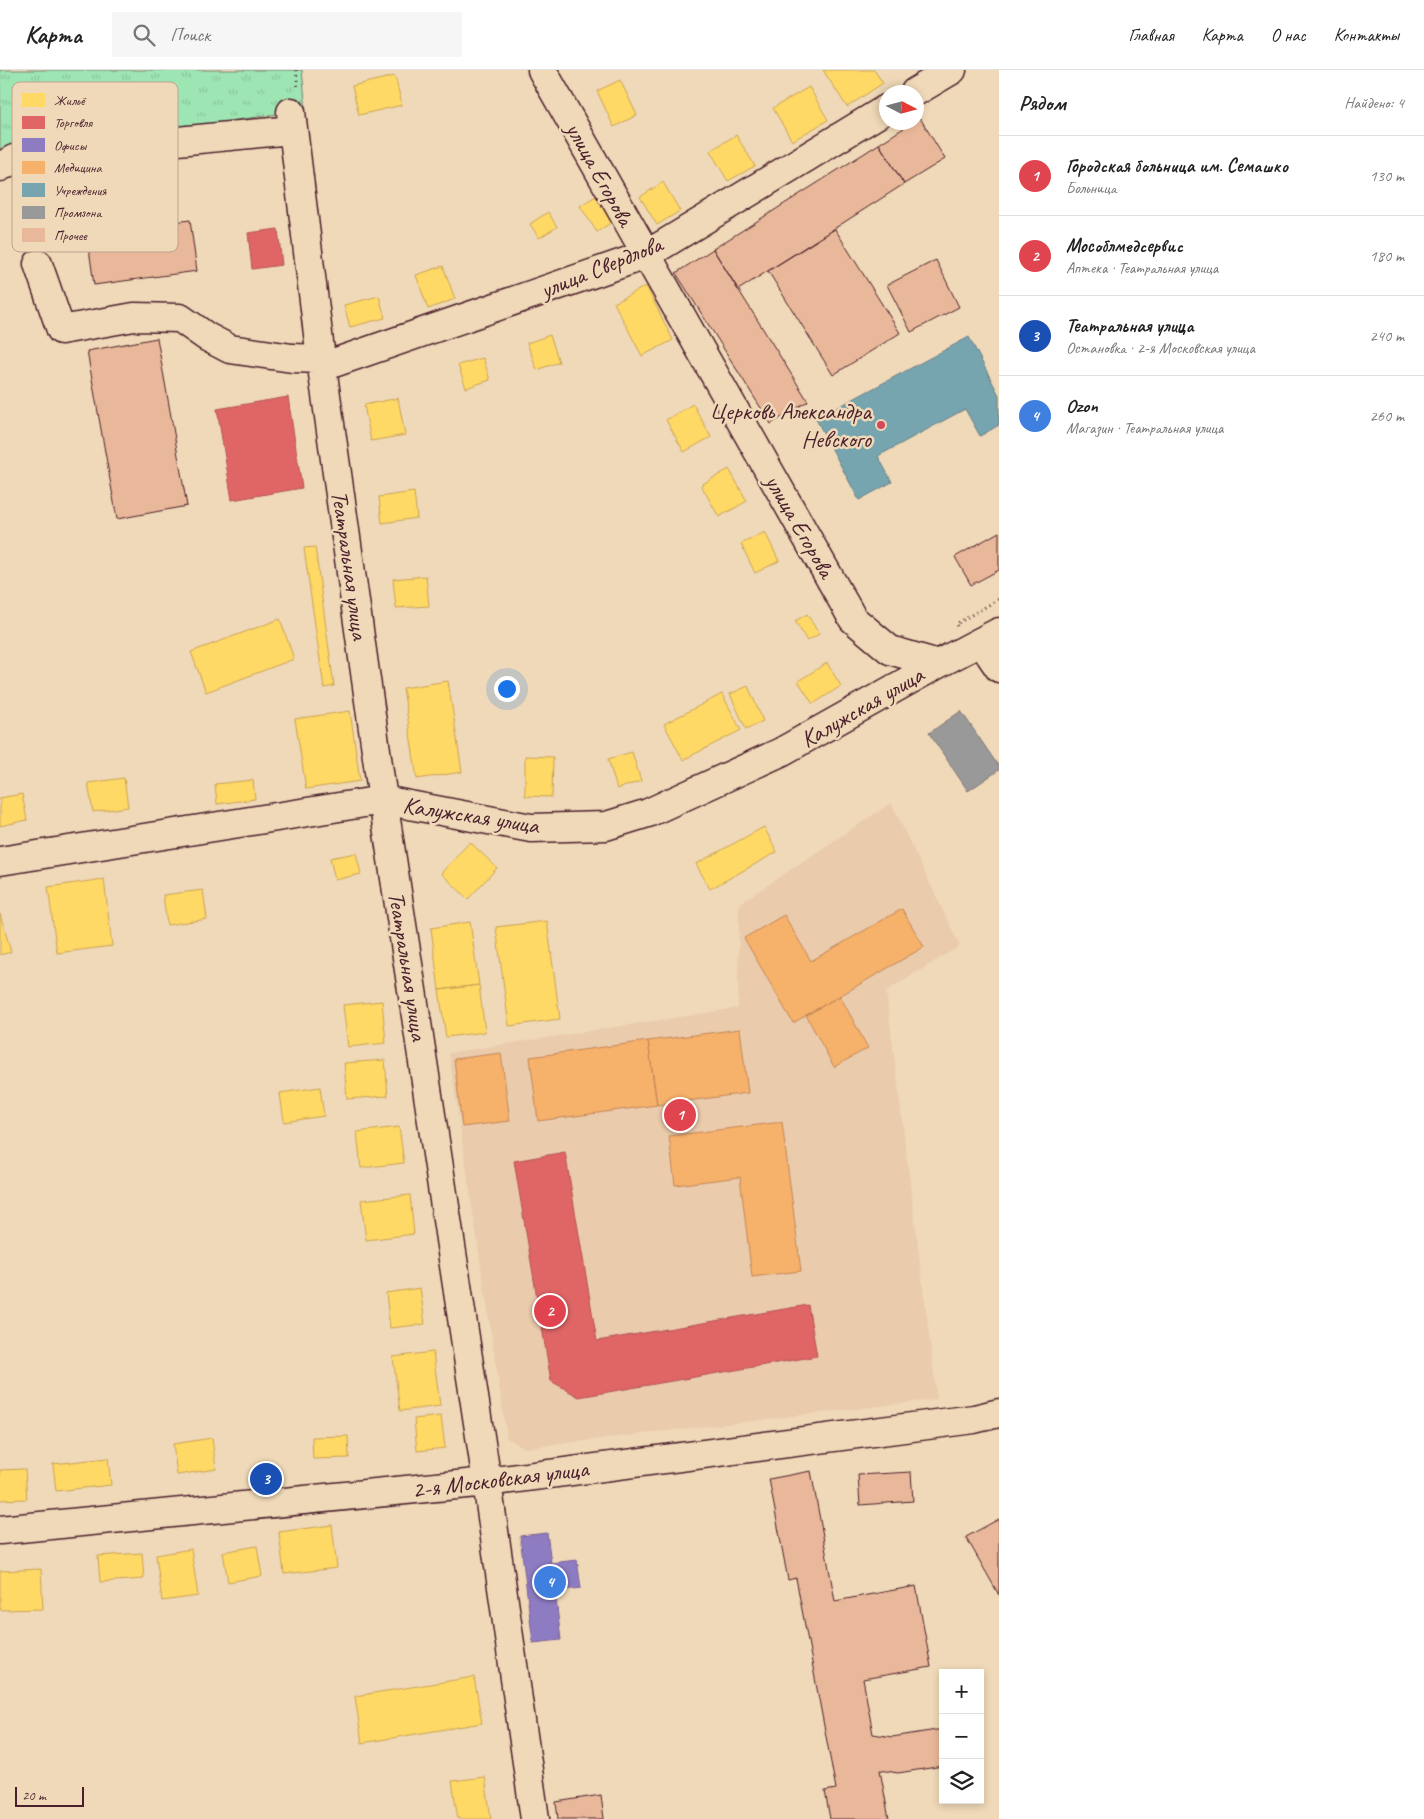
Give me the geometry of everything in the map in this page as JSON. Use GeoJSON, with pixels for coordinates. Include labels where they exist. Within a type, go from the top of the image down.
{"type":"FeatureCollection","features":[{"type":"Feature","properties":{"kind":"street","name":"улица Егорова"},"geometry":{"type":"LineString","coordinates":[[542,70],[853,618],[890,650],[938,664]]}},
{"type":"Feature","properties":{"kind":"street"},"geometry":{"type":"LineString","coordinates":[[924,87],[952,70]]}},
{"type":"Feature","properties":{"kind":"street","name":"улица Свердлова"},"geometry":{"type":"LineString","coordinates":[[322,363],[646,255],[879,113]]}},
{"type":"Feature","properties":{"kind":"street","name":"Театральная улица"},"geometry":{"type":"LineString","coordinates":[[178,140],[292,121],[322,363],[383,800],[487,1482],[535,1819]]}},
{"type":"Feature","properties":{"kind":"street","name":"Театральная улица"},"geometry":{"type":"LineString","coordinates":[[0,167],[12,160]]}},
{"type":"Feature","properties":{"kind":"street"},"geometry":{"type":"LineString","coordinates":[[38,264],[61,330],[134,317],[180,318],[207,337],[230,349],[322,363]]}},
{"type":"Feature","properties":{"kind":"street"},"geometry":{"type":"LineString","coordinates":[[938,664],[990,638],[999,668]]}},
{"type":"Feature","properties":{"kind":"street","name":"Калужская улица"},"geometry":{"type":"LineString","coordinates":[[0,861],[383,800],[531,828],[606,826],[648,813],[782,752],[938,664]]}},
{"type":"Feature","properties":{"kind":"street","name":"2-я Московская улица"},"geometry":{"type":"LineString","coordinates":[[0,1530],[487,1482],[974,1420],[999,1413]]}},
{"type":"Feature","properties":{"kind":"shaded area"},"geometry":{"type":"Polygon","coordinates":[[[891,803],[960,946],[886,991],[937,1399],[524,1448],[507,1438],[449,1053],[738,1008],[739,904],[891,803]]]}},
{"type":"Feature","properties":{"kind":"green space"},"geometry":{"type":"Polygon","coordinates":[[[0,70],[302,70],[306,110],[178,128],[178,82],[12,82],[12,152],[0,154],[0,70]]]}},
{"type":"Feature","properties":{"kind":"building: Жильё"},"geometry":{"type":"Polygon","coordinates":[[[823,70],[874,70],[883,83],[847,107],[823,70]]]}},
{"type":"Feature","properties":{"kind":"building: Жильё"},"geometry":{"type":"Polygon","coordinates":[[[395,76],[402,105],[359,115],[352,86],[395,76]]]}},
{"type":"Feature","properties":{"kind":"building: Жильё"},"geometry":{"type":"Polygon","coordinates":[[[620,80],[637,115],[614,127],[597,91],[620,80]]]}},
{"type":"Feature","properties":{"kind":"building: Жильё"},"geometry":{"type":"Polygon","coordinates":[[[809,87],[828,120],[792,141],[773,108],[809,87]]]}},
{"type":"Feature","properties":{"kind":"building: Жильё"},"geometry":{"type":"Polygon","coordinates":[[[736,135],[755,166],[728,181],[710,151],[736,135]]]}},
{"type":"Feature","properties":{"kind":"building: Жильё"},"geometry":{"type":"Polygon","coordinates":[[[663,182],[680,211],[657,225],[640,197],[663,182]]]}},
{"type":"Feature","properties":{"kind":"building: Жильё"},"geometry":{"type":"Polygon","coordinates":[[[599,194],[615,220],[597,232],[580,206],[599,194]]]}},
{"type":"Feature","properties":{"kind":"building: Жильё"},"geometry":{"type":"Polygon","coordinates":[[[548,212],[557,227],[539,238],[530,224],[548,212]]]}},
{"type":"Feature","properties":{"kind":"building: Жильё"},"geometry":{"type":"Polygon","coordinates":[[[443,266],[455,299],[428,309],[416,275],[443,266]]]}},
{"type":"Feature","properties":{"kind":"building: Жильё"},"geometry":{"type":"Polygon","coordinates":[[[646,286],[673,340],[642,356],[614,303],[646,286]]]}},
{"type":"Feature","properties":{"kind":"building: Жильё"},"geometry":{"type":"Polygon","coordinates":[[[379,296],[385,318],[350,327],[344,305],[379,296]]]}},
{"type":"Feature","properties":{"kind":"building: Жильё"},"geometry":{"type":"Polygon","coordinates":[[[550,335],[559,362],[537,370],[527,343],[550,335]]]}},
{"type":"Feature","properties":{"kind":"building: Жильё"},"geometry":{"type":"Polygon","coordinates":[[[483,358],[490,380],[466,388],[458,365],[483,358]]]}},
{"type":"Feature","properties":{"kind":"building: Жильё"},"geometry":{"type":"Polygon","coordinates":[[[398,398],[405,435],[371,441],[364,405],[398,398]]]}},
{"type":"Feature","properties":{"kind":"building: Жильё"},"geometry":{"type":"Polygon","coordinates":[[[693,404],[711,437],[684,452],[666,420],[693,404]]]}},
{"type":"Feature","properties":{"kind":"building: Жильё"},"geometry":{"type":"Polygon","coordinates":[[[729,469],[747,501],[719,517],[701,485],[729,469]]]}},
{"type":"Feature","properties":{"kind":"building: Жильё"},"geometry":{"type":"Polygon","coordinates":[[[414,492],[417,518],[382,523],[379,497],[414,492]]]}},
{"type":"Feature","properties":{"kind":"building: Жильё"},"geometry":{"type":"Polygon","coordinates":[[[765,532],[779,561],[755,573],[741,544],[765,532]]]}},
{"type":"Feature","properties":{"kind":"building: Жильё"},"geometry":{"type":"Polygon","coordinates":[[[315,547],[334,686],[324,688],[304,548],[315,547]]]}},
{"type":"Feature","properties":{"kind":"building: Жильё"},"geometry":{"type":"Polygon","coordinates":[[[426,576],[429,606],[396,608],[393,579],[426,576]]]}},
{"type":"Feature","properties":{"kind":"building: Жильё"},"geometry":{"type":"Polygon","coordinates":[[[807,614],[819,634],[807,641],[795,621],[807,614]]]}},
{"type":"Feature","properties":{"kind":"building: Жильё"},"geometry":{"type":"Polygon","coordinates":[[[280,619],[294,659],[206,692],[191,652],[280,619]]]}},
{"type":"Feature","properties":{"kind":"building: Жильё"},"geometry":{"type":"Polygon","coordinates":[[[827,663],[841,686],[813,704],[798,681],[827,663]]]}},
{"type":"Feature","properties":{"kind":"building: Жильё"},"geometry":{"type":"Polygon","coordinates":[[[448,681],[462,772],[417,779],[403,688],[448,681]]]}},
{"type":"Feature","properties":{"kind":"building: Жильё"},"geometry":{"type":"Polygon","coordinates":[[[748,686],[763,721],[746,729],[730,694],[748,686]]]}},
{"type":"Feature","properties":{"kind":"building: Жильё"},"geometry":{"type":"Polygon","coordinates":[[[722,694],[741,730],[683,760],[664,724],[722,694]]]}},
{"type":"Feature","properties":{"kind":"building: Жильё"},"geometry":{"type":"Polygon","coordinates":[[[350,711],[360,781],[306,789],[295,719],[350,711]]]}},
{"type":"Feature","properties":{"kind":"building: Жильё"},"geometry":{"type":"Polygon","coordinates":[[[632,752],[641,781],[617,789],[608,759],[632,752]]]}},
{"type":"Feature","properties":{"kind":"building: Жильё"},"geometry":{"type":"Polygon","coordinates":[[[525,756],[553,757],[552,797],[525,796],[525,756]]]}},
{"type":"Feature","properties":{"kind":"building: Жильё"},"geometry":{"type":"Polygon","coordinates":[[[124,778],[128,807],[93,812],[88,783],[124,778]]]}},
{"type":"Feature","properties":{"kind":"building: Жильё"},"geometry":{"type":"Polygon","coordinates":[[[253,780],[255,799],[217,804],[215,784],[253,780]]]}},
{"type":"Feature","properties":{"kind":"building: Жильё"},"geometry":{"type":"Polygon","coordinates":[[[22,794],[27,820],[0,826],[0,798],[22,794]]]}},
{"type":"Feature","properties":{"kind":"building: Жильё"},"geometry":{"type":"Polygon","coordinates":[[[764,827],[777,852],[710,889],[696,864],[764,827]]]}},
{"type":"Feature","properties":{"kind":"building: Жильё"},"geometry":{"type":"Polygon","coordinates":[[[470,842],[497,868],[468,899],[441,873],[470,842]]]}},
{"type":"Feature","properties":{"kind":"building: Жильё"},"geometry":{"type":"Polygon","coordinates":[[[356,853],[361,874],[335,880],[330,858],[356,853]]]}},
{"type":"Feature","properties":{"kind":"building: Жильё"},"geometry":{"type":"Polygon","coordinates":[[[104,879],[112,946],[57,953],[48,887],[104,879]]]}},
{"type":"Feature","properties":{"kind":"building: Жильё"},"geometry":{"type":"Polygon","coordinates":[[[203,890],[207,919],[167,925],[163,895],[203,890]]]}},
{"type":"Feature","properties":{"kind":"building: Жильё"},"geometry":{"type":"Polygon","coordinates":[[[0,914],[11,952],[0,955],[0,914]]]}},
{"type":"Feature","properties":{"kind":"building: Жильё"},"geometry":{"type":"Polygon","coordinates":[[[547,921],[560,1019],[509,1026],[496,927],[547,921]]]}},
{"type":"Feature","properties":{"kind":"building: Жильё"},"geometry":{"type":"Polygon","coordinates":[[[470,922],[479,985],[439,990],[431,928],[470,922]]]}},
{"type":"Feature","properties":{"kind":"building: Жильё"},"geometry":{"type":"Polygon","coordinates":[[[479,985],[485,1032],[446,1037],[439,990],[479,985]]]}},
{"type":"Feature","properties":{"kind":"building: Жильё"},"geometry":{"type":"Polygon","coordinates":[[[382,1001],[386,1043],[348,1047],[343,1005],[382,1001]]]}},
{"type":"Feature","properties":{"kind":"building: Жильё"},"geometry":{"type":"Polygon","coordinates":[[[385,1060],[388,1096],[347,1099],[344,1063],[385,1060]]]}},
{"type":"Feature","properties":{"kind":"building: Жильё"},"geometry":{"type":"Polygon","coordinates":[[[320,1087],[324,1116],[284,1122],[280,1093],[320,1087]]]}},
{"type":"Feature","properties":{"kind":"building: Жильё"},"geometry":{"type":"Polygon","coordinates":[[[399,1127],[404,1163],[361,1168],[357,1132],[399,1127]]]}},
{"type":"Feature","properties":{"kind":"building: Жильё"},"geometry":{"type":"Polygon","coordinates":[[[410,1195],[414,1234],[366,1240],[361,1200],[410,1195]]]}},
{"type":"Feature","properties":{"kind":"building: Жильё"},"geometry":{"type":"Polygon","coordinates":[[[420,1288],[425,1324],[390,1328],[386,1293],[420,1288]]]}},
{"type":"Feature","properties":{"kind":"building: Жильё"},"geometry":{"type":"Polygon","coordinates":[[[433,1352],[440,1406],[400,1411],[393,1357],[433,1352]]]}},
{"type":"Feature","properties":{"kind":"building: Жильё"},"geometry":{"type":"Polygon","coordinates":[[[441,1416],[445,1448],[417,1451],[414,1419],[441,1416]]]}},
{"type":"Feature","properties":{"kind":"building: Жильё"},"geometry":{"type":"Polygon","coordinates":[[[348,1436],[349,1458],[313,1459],[312,1437],[348,1436]]]}},
{"type":"Feature","properties":{"kind":"building: Жильё"},"geometry":{"type":"Polygon","coordinates":[[[212,1438],[216,1469],[177,1475],[173,1444],[212,1438]]]}},
{"type":"Feature","properties":{"kind":"building: Жильё"},"geometry":{"type":"Polygon","coordinates":[[[108,1458],[111,1485],[56,1491],[53,1464],[108,1458]]]}},
{"type":"Feature","properties":{"kind":"building: Жильё"},"geometry":{"type":"Polygon","coordinates":[[[25,1469],[27,1499],[0,1500],[0,1470],[25,1469]]]}},
{"type":"Feature","properties":{"kind":"building: Жильё"},"geometry":{"type":"Polygon","coordinates":[[[332,1525],[337,1568],[284,1574],[279,1532],[332,1525]]]}},
{"type":"Feature","properties":{"kind":"building: Жильё"},"geometry":{"type":"Polygon","coordinates":[[[257,1546],[262,1576],[228,1582],[223,1552],[257,1546]]]}},
{"type":"Feature","properties":{"kind":"building: Жильё"},"geometry":{"type":"Polygon","coordinates":[[[191,1549],[198,1596],[162,1601],[156,1555],[191,1549]]]}},
{"type":"Feature","properties":{"kind":"building: Жильё"},"geometry":{"type":"Polygon","coordinates":[[[142,1553],[144,1579],[100,1582],[98,1556],[142,1553]]]}},
{"type":"Feature","properties":{"kind":"building: Жильё"},"geometry":{"type":"Polygon","coordinates":[[[41,1569],[43,1609],[0,1610],[0,1571],[41,1569]]]}},
{"type":"Feature","properties":{"kind":"building: Жильё"},"geometry":{"type":"Polygon","coordinates":[[[474,1677],[482,1723],[362,1743],[355,1696],[474,1677]]]}},
{"type":"Feature","properties":{"kind":"building: Жильё"},"geometry":{"type":"Polygon","coordinates":[[[485,1777],[491,1819],[458,1819],[452,1781],[485,1777]]]}},
{"type":"Feature","properties":{"kind":"building: Торговля"},"geometry":{"type":"Polygon","coordinates":[[[278,229],[282,265],[252,269],[248,233],[278,229]]]}},
{"type":"Feature","properties":{"kind":"building: Торговля"},"geometry":{"type":"Polygon","coordinates":[[[288,397],[302,488],[232,500],[217,409],[288,397]]]}},
{"type":"Feature","properties":{"kind":"building: Торговля"},"geometry":{"type":"Polygon","coordinates":[[[565,1152],[597,1341],[808,1305],[817,1356],[579,1397],[551,1381],[514,1161],[565,1152]]]}},
{"type":"Feature","properties":{"kind":"building: Офисы"},"geometry":{"type":"Polygon","coordinates":[[[547,1533],[551,1563],[577,1560],[581,1588],[555,1591],[561,1640],[533,1643],[520,1536],[547,1533]]]}},
{"type":"Feature","properties":{"kind":"building: Медицина"},"geometry":{"type":"Polygon","coordinates":[[[902,909],[924,947],[793,1023],[744,938],[784,915],[811,961],[902,909]]]}},
{"type":"Feature","properties":{"kind":"building: Медицина"},"geometry":{"type":"Polygon","coordinates":[[[840,996],[868,1048],[834,1067],[806,1015],[840,996]]]}},
{"type":"Feature","properties":{"kind":"building: Медицина"},"geometry":{"type":"Polygon","coordinates":[[[740,1029],[748,1093],[657,1105],[648,1041],[740,1029]]]}},
{"type":"Feature","properties":{"kind":"building: Медицина"},"geometry":{"type":"Polygon","coordinates":[[[648,1041],[657,1105],[538,1121],[530,1057],[648,1041]]]}},
{"type":"Feature","properties":{"kind":"building: Медицина"},"geometry":{"type":"Polygon","coordinates":[[[501,1053],[510,1121],[462,1127],[454,1059],[501,1053]]]}},
{"type":"Feature","properties":{"kind":"building: Медицина"},"geometry":{"type":"Polygon","coordinates":[[[782,1122],[801,1271],[752,1277],[740,1177],[675,1185],[669,1136],[782,1122]]]}},
{"type":"Feature","properties":{"kind":"building: Учреждения"},"geometry":{"type":"Polygon","coordinates":[[[969,337],[999,395],[999,425],[980,436],[965,409],[878,456],[892,482],[859,500],[816,419],[969,337]]]}},
{"type":"Feature","properties":{"kind":"building: Промзона"},"geometry":{"type":"Polygon","coordinates":[[[961,711],[999,767],[999,770],[968,791],[929,733],[961,711]]]}},
{"type":"Feature","properties":{"kind":"building: Прочее"},"geometry":{"type":"Polygon","coordinates":[[[924,125],[945,159],[904,184],[879,144],[901,130],[924,130],[924,125]]]}},
{"type":"Feature","properties":{"kind":"building: Прочее"},"geometry":{"type":"Polygon","coordinates":[[[879,144],[904,184],[738,290],[713,249],[879,144]]]}},
{"type":"Feature","properties":{"kind":"building: Прочее"},"geometry":{"type":"Polygon","coordinates":[[[190,220],[197,271],[94,285],[89,252],[178,252],[178,222],[190,220]]]}},
{"type":"Feature","properties":{"kind":"building: Прочее"},"geometry":{"type":"Polygon","coordinates":[[[835,229],[900,333],[833,375],[768,271],[835,229]]]}},
{"type":"Feature","properties":{"kind":"building: Прочее"},"geometry":{"type":"Polygon","coordinates":[[[713,249],[808,401],[771,424],[676,273],[713,249]]]}},
{"type":"Feature","properties":{"kind":"building: Прочее"},"geometry":{"type":"Polygon","coordinates":[[[936,260],[959,307],[911,332],[887,285],[936,260]]]}},
{"type":"Feature","properties":{"kind":"building: Прочее"},"geometry":{"type":"Polygon","coordinates":[[[157,338],[187,506],[117,519],[87,351],[157,338]]]}},
{"type":"Feature","properties":{"kind":"building: Прочее"},"geometry":{"type":"Polygon","coordinates":[[[999,532],[999,570],[971,585],[955,557],[999,532]]]}},
{"type":"Feature","properties":{"kind":"building: Прочее"},"geometry":{"type":"Polygon","coordinates":[[[811,1471],[835,1601],[916,1586],[931,1667],[863,1679],[873,1734],[892,1737],[939,1730],[939,1767],[898,1773],[880,1770],[889,1819],[830,1819],[825,1791],[836,1789],[796,1578],[788,1580],[769,1479],[811,1471]]]}},
{"type":"Feature","properties":{"kind":"building: Прочее"},"geometry":{"type":"Polygon","coordinates":[[[911,1472],[913,1501],[860,1505],[858,1475],[911,1472]]]}},
{"type":"Feature","properties":{"kind":"building: Прочее"},"geometry":{"type":"Polygon","coordinates":[[[999,1519],[999,1595],[966,1537],[999,1519]]]}},
{"type":"Feature","properties":{"kind":"building: Прочее"},"geometry":{"type":"Polygon","coordinates":[[[601,1795],[604,1819],[558,1819],[556,1802],[601,1795]]]}},
{"type":"Feature","properties":{"kind":"place","name":"Церковь Александра Невского"},"geometry":{"type":"Point","coordinates":[881,425]}},
{"type":"Feature","properties":{"kind":"place","name":"Городская больница им. Семашко"},"geometry":{"type":"Point","coordinates":[680,1115]}},
{"type":"Feature","properties":{"kind":"place","name":"Мособлмедсервис"},"geometry":{"type":"Point","coordinates":[550,1311]}},
{"type":"Feature","properties":{"kind":"place","name":"Театральная улица"},"geometry":{"type":"Point","coordinates":[266,1479]}},
{"type":"Feature","properties":{"kind":"place","name":"Ozon"},"geometry":{"type":"Point","coordinates":[550,1582]}}]}
